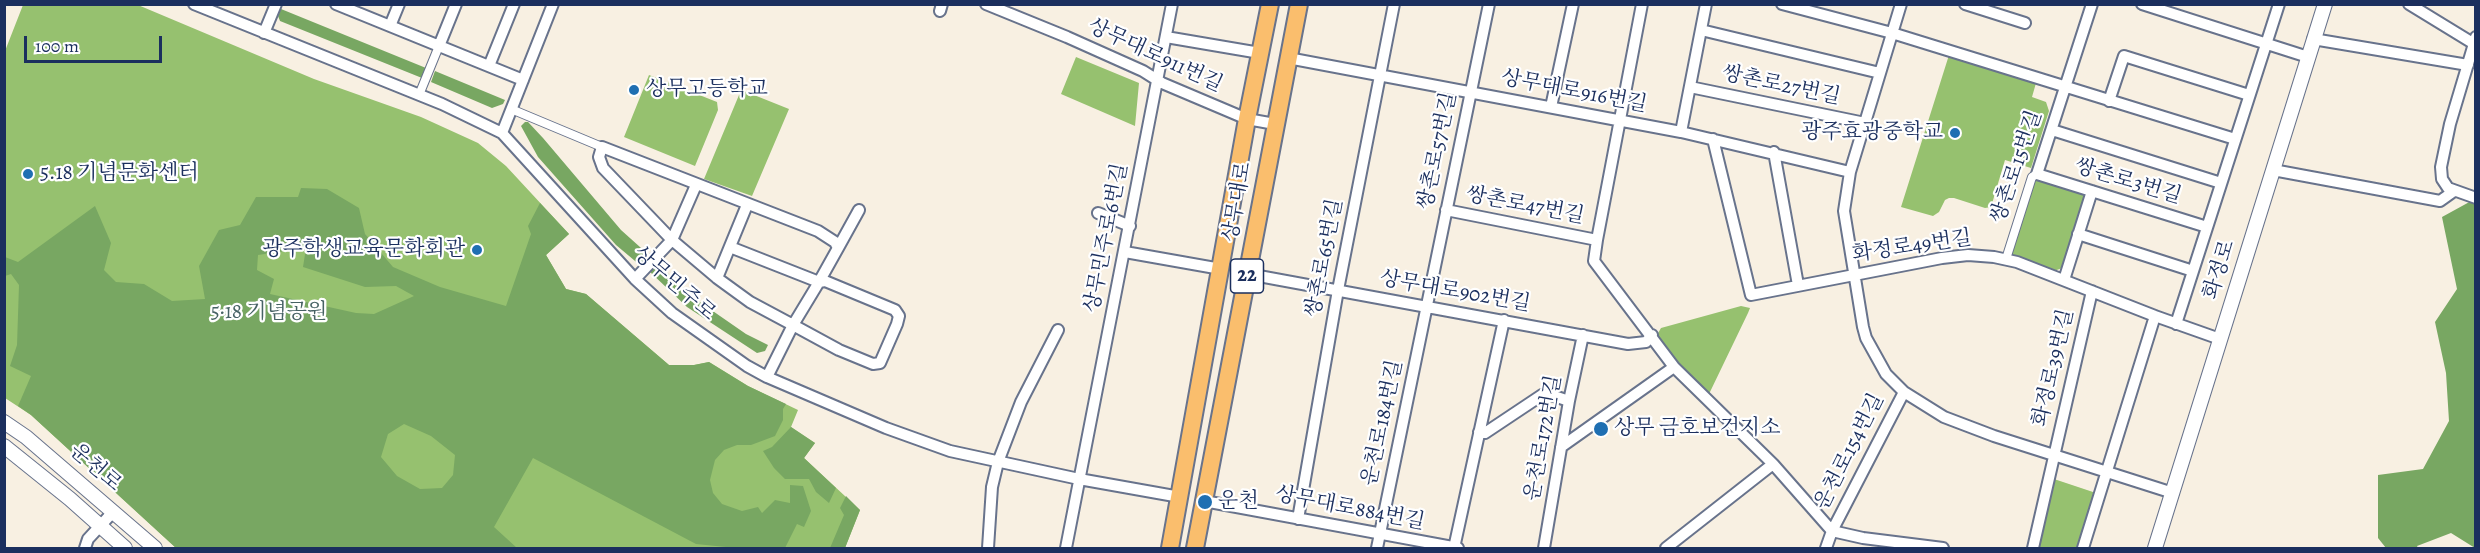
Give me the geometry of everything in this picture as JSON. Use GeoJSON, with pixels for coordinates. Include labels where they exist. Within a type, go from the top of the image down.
{"type":"FeatureCollection","features":[{"type":"Feature","properties":{"kind":"main road","name":"상무대로"},"geometry":{"type":"LineString","coordinates":[[1170,549],[1247,119],[1270,4]]}},
{"type":"Feature","properties":{"kind":"main road","name":"상무대로"},"geometry":{"type":"LineString","coordinates":[[1195,549],[1299,4]]}},
{"type":"Feature","properties":{"kind":"street","name":"상무민주로"},"geometry":{"type":"LineString","coordinates":[[194,4],[419,95],[502,133],[635,279],[672,313],[747,366],[767,377],[911,438],[950,451],[1079,479],[1180,497]]}},
{"type":"Feature","properties":{"kind":"street"},"geometry":{"type":"LineString","coordinates":[[264,33],[276,4]]}},
{"type":"Feature","properties":{"kind":"street"},"geometry":{"type":"LineString","coordinates":[[390,27],[399,4]]}},
{"type":"Feature","properties":{"kind":"street"},"geometry":{"type":"LineString","coordinates":[[419,95],[456,4]]}},
{"type":"Feature","properties":{"kind":"street"},"geometry":{"type":"LineString","coordinates":[[489,66],[514,4]]}},
{"type":"Feature","properties":{"kind":"street"},"geometry":{"type":"LineString","coordinates":[[502,133],[553,4]]}},
{"type":"Feature","properties":{"kind":"street","name":"상무대로911번길"},"geometry":{"type":"LineString","coordinates":[[986,4],[1067,37],[1157,79],[1162,84],[1247,119],[1275,124]]}},
{"type":"Feature","properties":{"kind":"street","name":"상무민주로6번길"},"geometry":{"type":"LineString","coordinates":[[1066,549],[1172,4]]}},
{"type":"Feature","properties":{"kind":"street","name":"쌍촌로65번길"},"geometry":{"type":"LineString","coordinates":[[1298,519],[1338,290],[1394,4]]}},
{"type":"Feature","properties":{"kind":"street","name":"쌍촌로57번길"},"geometry":{"type":"LineString","coordinates":[[1426,306],[1489,4]]}},
{"type":"Feature","properties":{"kind":"street"},"geometry":{"type":"LineString","coordinates":[[1551,107],[1573,4]]}},
{"type":"Feature","properties":{"kind":"street","name":"쌍촌로47번길"},"geometry":{"type":"LineString","coordinates":[[1642,4],[1594,261],[1652,334],[1674,367],[1773,464],[1832,531]]}},
{"type":"Feature","properties":{"kind":"street"},"geometry":{"type":"LineString","coordinates":[[1681,132],[1706,4]]}},
{"type":"Feature","properties":{"kind":"street"},"geometry":{"type":"LineString","coordinates":[[1782,4],[1892,33]]}},
{"type":"Feature","properties":{"kind":"street","name":"쌍촌로27번길"},"geometry":{"type":"LineString","coordinates":[[1854,274],[1844,211],[1850,172],[1901,4]]}},
{"type":"Feature","properties":{"kind":"street"},"geometry":{"type":"LineString","coordinates":[[1965,4],[2025,23]]}},
{"type":"Feature","properties":{"kind":"street","name":"쌍촌로15번길"},"geometry":{"type":"LineString","coordinates":[[2006,259],[2032,177],[2037,174],[2052,130],[2092,4]]}},
{"type":"Feature","properties":{"kind":"street"},"geometry":{"type":"LineString","coordinates":[[2142,4],[2308,57]]}},
{"type":"Feature","properties":{"kind":"street"},"geometry":{"type":"LineString","coordinates":[[2176,324],[2279,4]]}},
{"type":"Feature","properties":{"kind":"street","name":"화정로"},"geometry":{"type":"LineString","coordinates":[[2155,549],[2325,4]]}},
{"type":"Feature","properties":{"kind":"street"},"geometry":{"type":"LineString","coordinates":[[2409,4],[2475,42],[2450,124],[2441,167],[2442,179],[2448,188],[2475,198]]}},
{"type":"Feature","properties":{"kind":"street"},"geometry":{"type":"LineString","coordinates":[[338,5],[523,80]]}},
{"type":"Feature","properties":{"kind":"street","name":"쌍촌로27번길"},"geometry":{"type":"LineString","coordinates":[[1701,30],[1880,73]]}},
{"type":"Feature","properties":{"kind":"street","name":"쌍촌로15번길"},"geometry":{"type":"LineString","coordinates":[[1892,33],[2065,88]]}},
{"type":"Feature","properties":{"kind":"street"},"geometry":{"type":"LineString","coordinates":[[1166,37],[1260,53]]}},
{"type":"Feature","properties":{"kind":"street"},"geometry":{"type":"LineString","coordinates":[[2313,39],[2468,65]]}},
{"type":"Feature","properties":{"kind":"street"},"geometry":{"type":"LineString","coordinates":[[2109,101],[2124,56],[2249,95]]}},
{"type":"Feature","properties":{"kind":"street","name":"상무대로916번길"},"geometry":{"type":"LineString","coordinates":[[1288,58],[1681,132],[1774,152],[1850,172]]}},
{"type":"Feature","properties":{"kind":"street","name":"쌍촌로27번길"},"geometry":{"type":"LineString","coordinates":[[1690,87],[1864,123]]}},
{"type":"Feature","properties":{"kind":"street"},"geometry":{"type":"LineString","coordinates":[[2065,88],[2235,140]]}},
{"type":"Feature","properties":{"kind":"street"},"geometry":{"type":"LineString","coordinates":[[511,109],[696,185],[818,231],[835,242],[838,248]]}},
{"type":"Feature","properties":{"kind":"street","name":"쌍촌로3번길"},"geometry":{"type":"LineString","coordinates":[[2052,130],[2221,183]]}},
{"type":"Feature","properties":{"kind":"street","name":"화정로49번길"},"geometry":{"type":"LineString","coordinates":[[1713,139],[1750,295],[1854,274],[1968,255],[2006,259],[2220,339]]}},
{"type":"Feature","properties":{"kind":"street"},"geometry":{"type":"LineString","coordinates":[[602,147],[599,158],[603,168],[672,240],[717,278],[750,302],[839,350],[873,364],[880,363],[897,324],[899,316],[895,310],[825,281],[819,282],[730,247]]}},
{"type":"Feature","properties":{"kind":"street"},"geometry":{"type":"LineString","coordinates":[[1774,152],[1798,285]]}},
{"type":"Feature","properties":{"kind":"street"},"geometry":{"type":"LineString","coordinates":[[2273,170],[2440,201],[2454,191]]}},
{"type":"Feature","properties":{"kind":"street","name":"쌍촌로3번길"},"geometry":{"type":"LineString","coordinates":[[2037,174],[2207,227]]}},
{"type":"Feature","properties":{"kind":"street"},"geometry":{"type":"LineString","coordinates":[[635,279],[672,240],[696,185]]}},
{"type":"Feature","properties":{"kind":"street"},"geometry":{"type":"LineString","coordinates":[[2064,280],[2092,191]]}},
{"type":"Feature","properties":{"kind":"street"},"geometry":{"type":"LineString","coordinates":[[717,278],[747,205]]}},
{"type":"Feature","properties":{"kind":"street"},"geometry":{"type":"LineString","coordinates":[[767,377],[793,325],[859,210]]}},
{"type":"Feature","properties":{"kind":"street","name":"쌍촌로47번길"},"geometry":{"type":"LineString","coordinates":[[1446,210],[1597,240]]}},
{"type":"Feature","properties":{"kind":"street"},"geometry":{"type":"LineString","coordinates":[[1098,213],[1130,225]]}},
{"type":"Feature","properties":{"kind":"street"},"geometry":{"type":"LineString","coordinates":[[2078,234],[2193,271]]}},
{"type":"Feature","properties":{"kind":"street"},"geometry":{"type":"LineString","coordinates":[[1125,252],[1221,269]]}},
{"type":"Feature","properties":{"kind":"street","name":"상무대로902번길"},"geometry":{"type":"LineString","coordinates":[[1248,274],[1636,345],[1646,342],[1652,334]]}},
{"type":"Feature","properties":{"kind":"street","name":"화정로39번길"},"geometry":{"type":"LineString","coordinates":[[1854,274],[1866,338],[1886,374],[1904,392],[1938,414],[1958,423],[2173,493]]}},
{"type":"Feature","properties":{"kind":"street","name":"화정로39번길"},"geometry":{"type":"LineString","coordinates":[[2054,454],[2092,291]]}},
{"type":"Feature","properties":{"kind":"street","name":"운천로184번길"},"geometry":{"type":"LineString","coordinates":[[1377,549],[1426,306]]}},
{"type":"Feature","properties":{"kind":"street"},"geometry":{"type":"LineString","coordinates":[[2083,549],[2154,316]]}},
{"type":"Feature","properties":{"kind":"street","name":"상무대로884번길"},"geometry":{"type":"LineString","coordinates":[[1204,501],[1455,548],[1504,320]]}},
{"type":"Feature","properties":{"kind":"street"},"geometry":{"type":"LineString","coordinates":[[988,549],[992,488],[998,462],[1026,391],[1058,330]]}},
{"type":"Feature","properties":{"kind":"street","name":"운천로172번길"},"geometry":{"type":"LineString","coordinates":[[1544,549],[1569,401],[1583,335]]}},
{"type":"Feature","properties":{"kind":"street"},"geometry":{"type":"LineString","coordinates":[[1561,447],[1674,367]]}},
{"type":"Feature","properties":{"kind":"street","name":"운천로154번길"},"geometry":{"type":"LineString","coordinates":[[1826,549],[1832,531],[1904,392]]}},
{"type":"Feature","properties":{"kind":"street"},"geometry":{"type":"LineString","coordinates":[[1479,432],[1485,433],[1542,395],[1548,394],[1569,401]]}},
{"type":"Feature","properties":{"kind":"street","name":"운천로"},"geometry":{"type":"LineString","coordinates":[[4,422],[26,437],[155,549]]}},
{"type":"Feature","properties":{"kind":"street","name":"운천로"},"geometry":{"type":"LineString","coordinates":[[4,447],[125,549]]}},
{"type":"Feature","properties":{"kind":"street"},"geometry":{"type":"LineString","coordinates":[[2033,549],[2054,454]]}},
{"type":"Feature","properties":{"kind":"street"},"geometry":{"type":"LineString","coordinates":[[1673,546],[1773,464]]}},
{"type":"Feature","properties":{"kind":"street"},"geometry":{"type":"LineString","coordinates":[[85,549],[88,539],[113,512]]}},
{"type":"Feature","properties":{"kind":"street","name":"운천로154번길"},"geometry":{"type":"LineString","coordinates":[[1832,531],[1863,538],[1942,549]]}},
{"type":"Feature","properties":{"kind":"green space","name":"5·18 기념공원"},"geometry":{"type":"Polygon","coordinates":[[[23,5],[138,5],[314,79],[421,117],[478,143],[506,166],[569,234],[546,255],[566,289],[586,294],[669,365],[694,365],[709,362],[748,386],[798,410],[791,427],[815,443],[804,458],[860,510],[845,548],[176,548],[31,415],[5,398],[5,51],[23,5]]]}},
{"type":"Feature","properties":{"kind":"green space"},"geometry":{"type":"Polygon","coordinates":[[[281,9],[426,68],[422,78],[280,21],[278,16],[281,9]]]}},
{"type":"Feature","properties":{"kind":"green space"},"geometry":{"type":"Polygon","coordinates":[[[1949,55],[2036,83],[2032,97],[2046,102],[2049,111],[2031,168],[2005,160],[1991,207],[1985,208],[1949,198],[1945,200],[1939,212],[1933,216],[1901,207],[1949,55]]]}},
{"type":"Feature","properties":{"kind":"green space"},"geometry":{"type":"Polygon","coordinates":[[[1076,57],[1139,83],[1135,126],[1061,94],[1076,57]]]}},
{"type":"Feature","properties":{"kind":"green space"},"geometry":{"type":"Polygon","coordinates":[[[435,71],[505,100],[503,104],[492,108],[431,82],[435,71]]]}},
{"type":"Feature","properties":{"kind":"green space"},"geometry":{"type":"Polygon","coordinates":[[[649,75],[717,102],[718,110],[695,166],[624,137],[649,75]]]}},
{"type":"Feature","properties":{"kind":"green space"},"geometry":{"type":"Polygon","coordinates":[[[744,91],[789,109],[752,196],[704,179],[739,95],[744,91]]]}},
{"type":"Feature","properties":{"kind":"green space"},"geometry":{"type":"Polygon","coordinates":[[[528,122],[543,138],[621,230],[650,256],[641,266],[616,245],[538,157],[521,126],[528,122]]]}},
{"type":"Feature","properties":{"kind":"green space"},"geometry":{"type":"Polygon","coordinates":[[[2035,177],[2085,193],[2088,198],[2065,267],[2054,271],[2010,254],[2035,177]]]}},
{"type":"Feature","properties":{"kind":"green space"},"geometry":{"type":"Polygon","coordinates":[[[301,188],[327,189],[359,208],[365,234],[393,267],[440,287],[506,306],[531,234],[528,226],[540,203],[569,234],[546,255],[566,289],[586,294],[669,365],[694,365],[709,362],[748,386],[786,404],[783,409],[783,420],[775,436],[751,445],[737,445],[724,450],[715,460],[710,480],[713,493],[722,504],[742,511],[758,507],[762,513],[775,500],[790,503],[790,485],[803,486],[811,511],[804,527],[797,524],[785,548],[736,548],[696,544],[533,458],[494,527],[517,548],[176,548],[31,415],[18,406],[31,376],[10,366],[17,345],[19,285],[11,274],[5,276],[5,257],[18,262],[95,206],[111,243],[104,270],[116,282],[144,284],[172,301],[205,299],[199,266],[219,230],[240,225],[256,197],[298,197],[301,188]],[[306,248],[258,255],[257,270],[274,279],[270,294],[356,313],[374,314],[414,296],[396,286],[365,287],[303,267],[306,248]],[[404,424],[388,434],[381,457],[397,476],[420,489],[442,488],[453,475],[455,455],[431,436],[404,424]]]}},
{"type":"Feature","properties":{"kind":"green space"},"geometry":{"type":"Polygon","coordinates":[[[2475,200],[2475,548],[2451,533],[2417,546],[2418,548],[2386,548],[2378,538],[2378,475],[2423,469],[2449,421],[2446,373],[2435,322],[2457,289],[2442,217],[2475,200]]]}},
{"type":"Feature","properties":{"kind":"green space"},"geometry":{"type":"Polygon","coordinates":[[[657,263],[694,298],[746,334],[768,345],[765,351],[757,353],[687,307],[649,271],[657,263]]]}},
{"type":"Feature","properties":{"kind":"green space"},"geometry":{"type":"Polygon","coordinates":[[[1741,306],[1750,308],[1709,394],[1680,368],[1657,335],[1661,328],[1741,306]]]}},
{"type":"Feature","properties":{"kind":"green space"},"geometry":{"type":"Polygon","coordinates":[[[791,427],[815,443],[804,458],[836,488],[829,503],[816,492],[809,479],[785,479],[774,468],[763,451],[772,447],[791,427]]]}},
{"type":"Feature","properties":{"kind":"green space"},"geometry":{"type":"Polygon","coordinates":[[[2054,479],[2096,493],[2079,548],[2038,548],[2054,479]]]}},
{"type":"Feature","properties":{"kind":"green space"},"geometry":{"type":"Polygon","coordinates":[[[846,496],[860,510],[845,548],[830,548],[844,515],[840,508],[846,496]]]}},
{"type":"Feature","properties":{"kind":"place","name":"상무고등학교"},"geometry":{"type":"Point","coordinates":[634,90]}},
{"type":"Feature","properties":{"kind":"place","name":"광주효광중학교"},"geometry":{"type":"Point","coordinates":[1955,133]}},
{"type":"Feature","properties":{"kind":"place","name":"5.18 기념문화센터"},"geometry":{"type":"Point","coordinates":[28,174]}},
{"type":"Feature","properties":{"kind":"place","name":"광주학생교육문화회관"},"geometry":{"type":"Point","coordinates":[477,250]}},
{"type":"Feature","properties":{"kind":"place","name":"상무 금호보건지소"},"geometry":{"type":"Point","coordinates":[1601,429]}},
{"type":"Feature","properties":{"kind":"place","name":"운천"},"geometry":{"type":"Point","coordinates":[1205,502]}}]}
